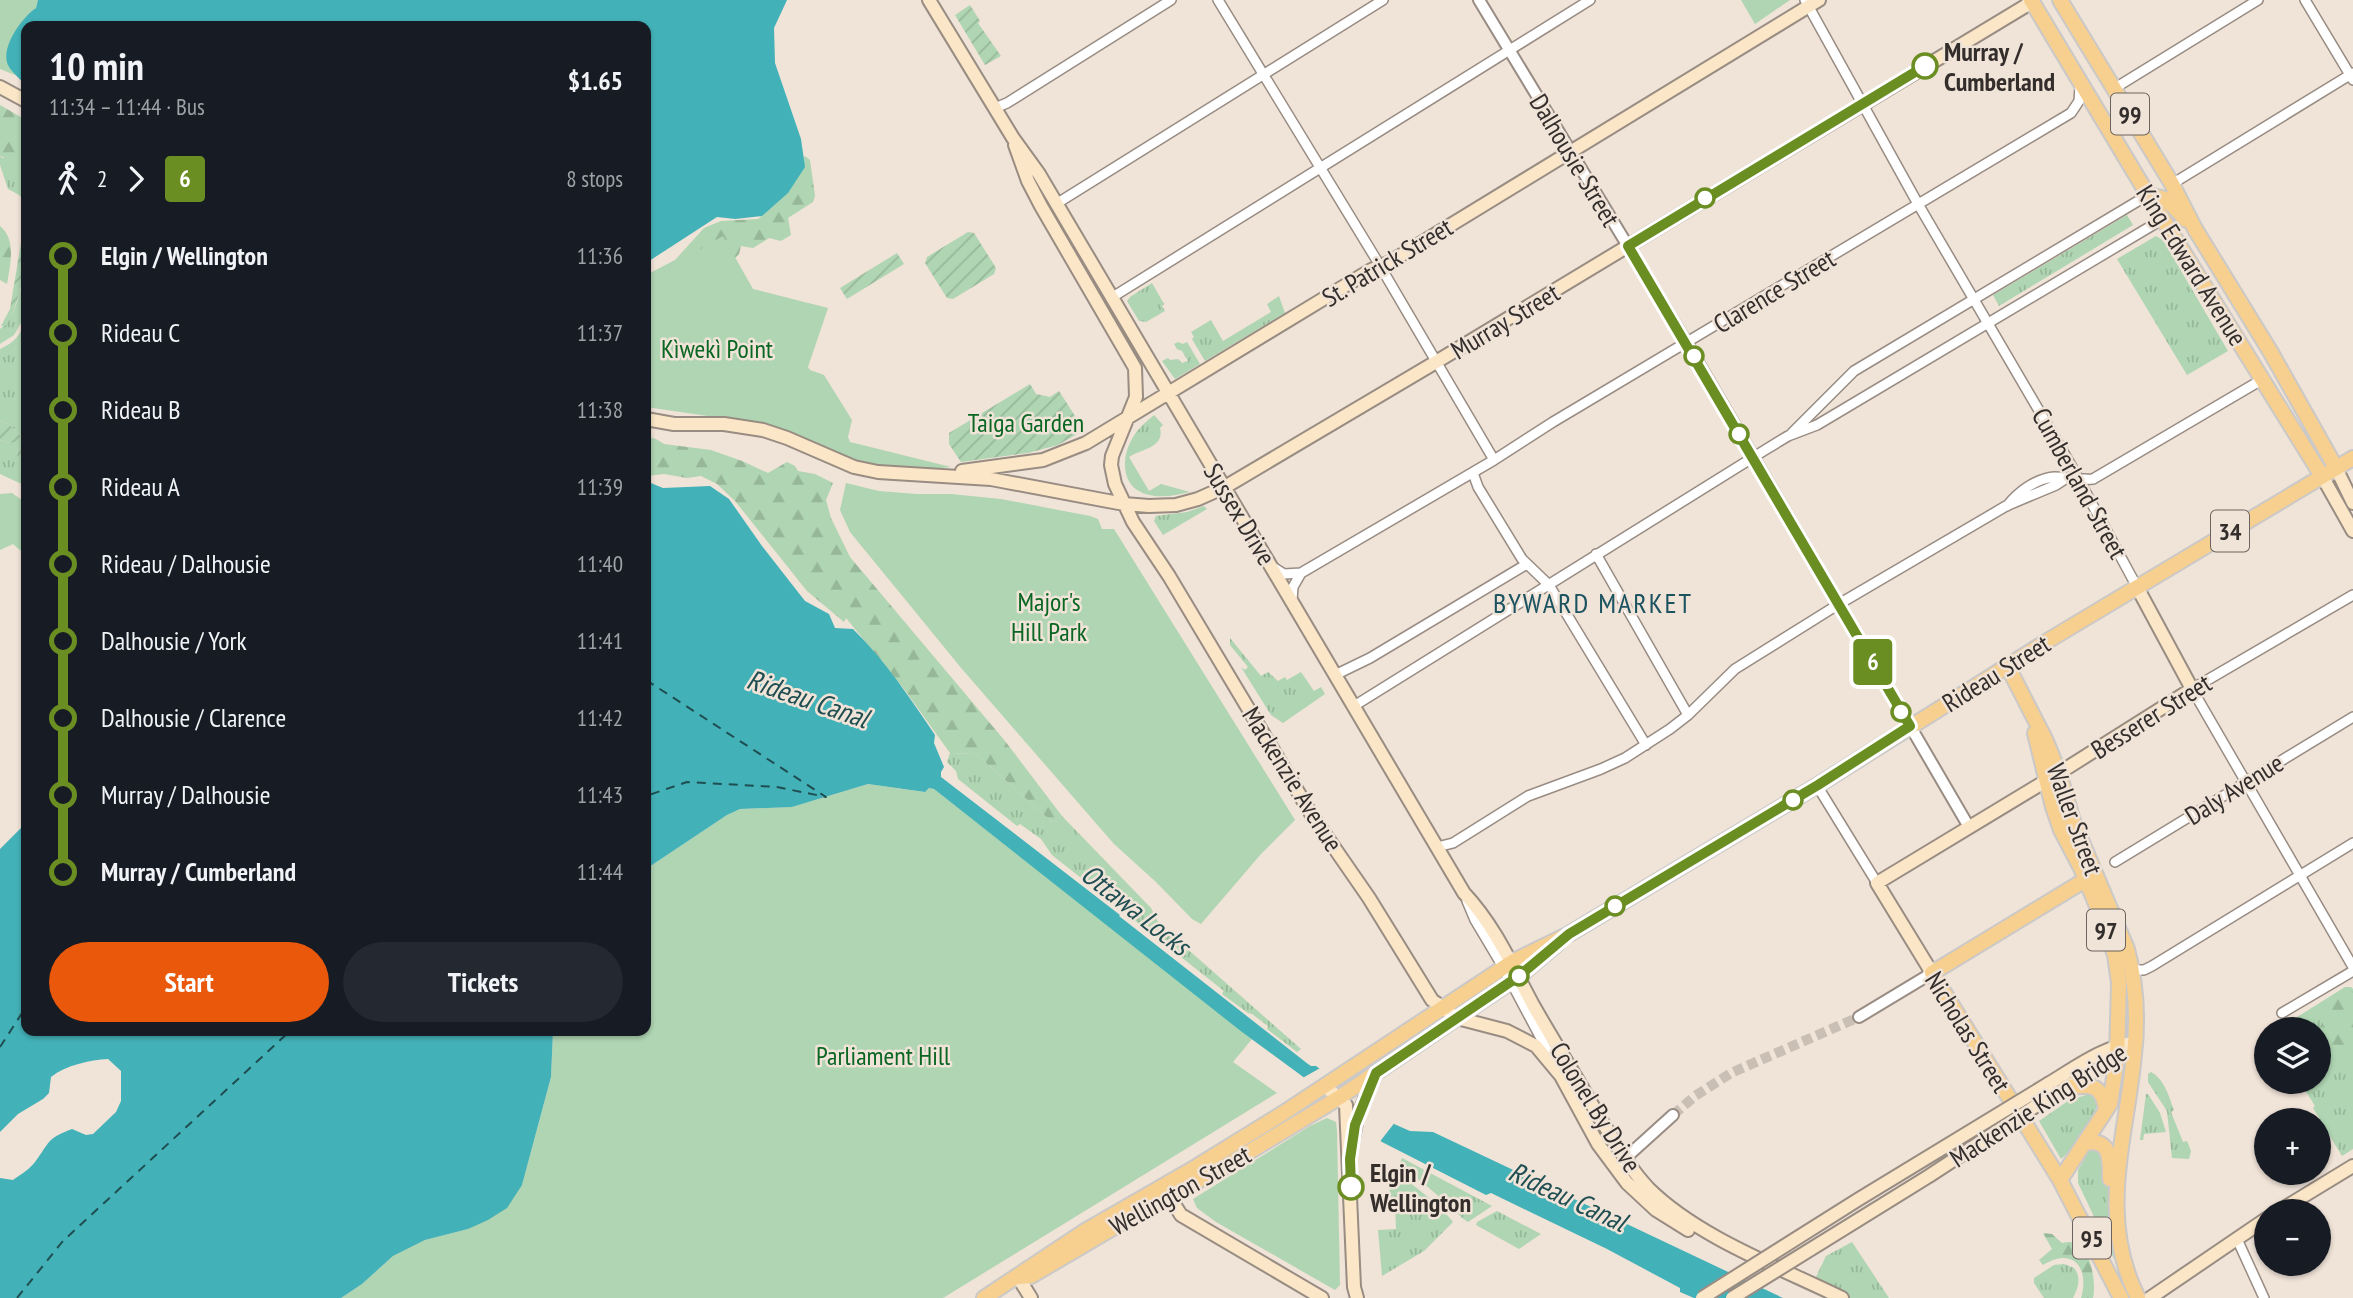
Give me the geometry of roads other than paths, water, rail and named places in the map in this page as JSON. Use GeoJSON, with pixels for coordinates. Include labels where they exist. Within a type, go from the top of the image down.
{"type":"FeatureCollection","features":[{"type":"Feature","properties":{"kind":"main road","name":"Sussex Drive"},"geometry":{"type":"LineString","coordinates":[[929,0],[1013,138],[1028,157],[1464,893],[1484,914],[1515,979]]}},
{"type":"Feature","properties":{"kind":"main road","name":"King Edward Avenue"},"geometry":{"type":"LineString","coordinates":[[2060,0],[2273,355],[2353,503]]}},
{"type":"Feature","properties":{"kind":"main road","name":"King Edward Avenue"},"geometry":{"type":"LineString","coordinates":[[2032,1],[2353,531]]}},
{"type":"Feature","properties":{"kind":"main road","name":"Murray Street"},"geometry":{"type":"LineString","coordinates":[[937,475],[1001,480],[1124,504],[1157,507],[1198,499],[1224,487],[1436,362],[2032,1]]}},
{"type":"Feature","properties":{"kind":"main road","name":"St. Patrick Street"},"geometry":{"type":"LineString","coordinates":[[937,475],[1043,460],[1077,448],[1570,152],[1811,2]]}},
{"type":"Feature","properties":{"kind":"main road"},"geometry":{"type":"LineString","coordinates":[[0,78],[21,89]]}},
{"type":"Feature","properties":{"kind":"main road"},"geometry":{"type":"LineString","coordinates":[[0,87],[21,98]]}},
{"type":"Feature","properties":{"kind":"main road","name":"Sussex Drive"},"geometry":{"type":"LineString","coordinates":[[1013,138],[1028,181],[1135,368],[1137,389],[1128,418]]}},
{"type":"Feature","properties":{"kind":"main road"},"geometry":{"type":"LineString","coordinates":[[2148,195],[2166,199],[2195,229]]}},
{"type":"Feature","properties":{"kind":"main road"},"geometry":{"type":"LineString","coordinates":[[651,412],[706,423],[763,430],[865,470],[899,475],[937,475]]}},
{"type":"Feature","properties":{"kind":"main road","name":"Mackenzie Avenue"},"geometry":{"type":"LineString","coordinates":[[1128,418],[1115,446],[1111,466],[1124,504],[1313,817],[1369,898],[1432,1000],[1457,1018],[1499,1028],[1525,1039],[1544,1055],[1561,1076]]}},
{"type":"Feature","properties":{"kind":"main road"},"geometry":{"type":"LineString","coordinates":[[651,420],[674,424],[706,423]]}},
{"type":"Feature","properties":{"kind":"main road","name":"Rideau Street"},"geometry":{"type":"LineString","coordinates":[[1325,1086],[1508,965],[1569,934],[1818,785],[2137,586],[2353,458]]}},
{"type":"Feature","properties":{"kind":"main road","name":"Cumberland Street"},"geometry":{"type":"LineString","coordinates":[[2137,586],[2192,689]]}},
{"type":"Feature","properties":{"kind":"main road","name":"Waller Street"},"geometry":{"type":"LineString","coordinates":[[2008,667],[2045,739],[2053,776],[2073,821],[2110,939],[2118,969],[2120,998],[2117,1051]]}},
{"type":"Feature","properties":{"kind":"main road","name":"Besserer Street"},"geometry":{"type":"LineString","coordinates":[[1877,883],[2192,689]]}},
{"type":"Feature","properties":{"kind":"main road"},"geometry":{"type":"LineString","coordinates":[[1932,973],[2090,877]]}},
{"type":"Feature","properties":{"kind":"main road","name":"Waller Street"},"geometry":{"type":"LineString","coordinates":[[2090,877],[2127,949],[2133,970],[2135,1049]]}},
{"type":"Feature","properties":{"kind":"main road","name":"Nicholas Street"},"geometry":{"type":"LineString","coordinates":[[1877,883],[2060,1180],[2121,1298]]}},
{"type":"Feature","properties":{"kind":"main road","name":"Rideau Street"},"geometry":{"type":"LineString","coordinates":[[1340,1097],[1515,979],[1569,934]]}},
{"type":"Feature","properties":{"kind":"main road","name":"Colonel By Drive"},"geometry":{"type":"LineString","coordinates":[[1515,979],[1625,1159],[1649,1188],[1683,1218],[1709,1233],[1842,1298]]}},
{"type":"Feature","properties":{"kind":"main road","name":"Mackenzie King Bridge"},"geometry":{"type":"LineString","coordinates":[[1732,1298],[1929,1176],[2057,1088],[2105,1051],[2135,1049]]}},
{"type":"Feature","properties":{"kind":"main road","name":"95"},"geometry":{"type":"LineString","coordinates":[[2135,1049],[2115,1211],[2122,1254],[2138,1298]]}},
{"type":"Feature","properties":{"kind":"main road"},"geometry":{"type":"LineString","coordinates":[[2060,1180],[2106,1111],[2111,1099],[2117,1051]]}},
{"type":"Feature","properties":{"kind":"main road"},"geometry":{"type":"LineString","coordinates":[[1350,1159],[1357,1118],[1376,1073]]}},
{"type":"Feature","properties":{"kind":"main road","name":"Colonel By Drive"},"geometry":{"type":"LineString","coordinates":[[1561,1076],[1598,1144],[1614,1167],[1635,1192],[1656,1210],[1709,1242],[1829,1298]]}},
{"type":"Feature","properties":{"kind":"main road"},"geometry":{"type":"LineString","coordinates":[[2057,1088],[2087,1085],[2095,1087],[2104,1097],[2106,1111]]}},
{"type":"Feature","properties":{"kind":"main road"},"geometry":{"type":"LineString","coordinates":[[1325,1086],[1346,1105],[1354,1287],[1357,1298]]}},
{"type":"Feature","properties":{"kind":"main road","name":"Wellington Street"},"geometry":{"type":"LineString","coordinates":[[984,1298],[1085,1231],[1196,1167],[1325,1086]]}},
{"type":"Feature","properties":{"kind":"main road","name":"Mackenzie King Bridge"},"geometry":{"type":"LineString","coordinates":[[1702,1298],[1857,1200],[2057,1088]]}},
{"type":"Feature","properties":{"kind":"main road","name":"Wellington Street"},"geometry":{"type":"LineString","coordinates":[[1018,1277],[1031,1276],[1170,1195],[1224,1167],[1340,1097]]}},
{"type":"Feature","properties":{"kind":"main road"},"geometry":{"type":"LineString","coordinates":[[2084,1143],[2099,1142],[2107,1149],[2111,1197],[2115,1211]]}},
{"type":"Feature","properties":{"kind":"main road"},"geometry":{"type":"LineString","coordinates":[[1196,1167],[1177,1182],[1170,1195],[1174,1206],[1186,1218],[1322,1298]]}},
{"type":"Feature","properties":{"kind":"main road"},"geometry":{"type":"LineString","coordinates":[[2299,1199],[2353,1167]]}},
{"type":"Feature","properties":{"kind":"main road"},"geometry":{"type":"LineString","coordinates":[[2150,1298],[2254,1227]]}},
{"type":"Feature","properties":{"kind":"main road"},"geometry":{"type":"LineString","coordinates":[[1018,1277],[1031,1298]]}},
{"type":"Feature","properties":{"kind":"street"},"geometry":{"type":"LineString","coordinates":[[995,108],[1171,0]]}},
{"type":"Feature","properties":{"kind":"street"},"geometry":{"type":"LineString","coordinates":[[1218,0],[1494,460]]}},
{"type":"Feature","properties":{"kind":"street"},"geometry":{"type":"LineString","coordinates":[[1056,204],[1382,0]]}},
{"type":"Feature","properties":{"kind":"street","name":"Dalhousie Street"},"geometry":{"type":"LineString","coordinates":[[1479,0],[1686,343],[1969,827]]}},
{"type":"Feature","properties":{"kind":"street"},"geometry":{"type":"LineString","coordinates":[[1111,298],[1590,0]]}},
{"type":"Feature","properties":{"kind":"street"},"geometry":{"type":"LineString","coordinates":[[2115,88],[2258,0]]}},
{"type":"Feature","properties":{"kind":"street"},"geometry":{"type":"LineString","coordinates":[[2172,184],[2352,76],[2305,0]]}},
{"type":"Feature","properties":{"kind":"street","name":"Cumberland Street"},"geometry":{"type":"LineString","coordinates":[[1811,2],[1919,204],[2079,480],[2137,586]]}},
{"type":"Feature","properties":{"kind":"street","name":"Clarence Street"},"geometry":{"type":"LineString","coordinates":[[1301,573],[1473,473],[2071,113],[2079,101],[2079,79]]}},
{"type":"Feature","properties":{"kind":"street"},"geometry":{"type":"LineString","coordinates":[[1354,706],[1788,436],[1854,372],[2148,195]]}},
{"type":"Feature","properties":{"kind":"street"},"geometry":{"type":"LineString","coordinates":[[1788,436],[1817,425],[2163,219]]}},
{"type":"Feature","properties":{"kind":"street"},"geometry":{"type":"LineString","coordinates":[[1437,847],[1453,843],[1528,796],[1601,769],[1646,745],[1688,715],[1735,669],[1839,604],[2007,506],[2037,495],[2065,479],[2093,479],[2263,379]]}},
{"type":"Feature","properties":{"kind":"street"},"geometry":{"type":"LineString","coordinates":[[1473,473],[1478,487],[1527,564],[1549,585],[1646,745]]}},
{"type":"Feature","properties":{"kind":"street"},"geometry":{"type":"LineString","coordinates":[[1596,554],[1688,715]]}},
{"type":"Feature","properties":{"kind":"street"},"geometry":{"type":"LineString","coordinates":[[1335,675],[1370,658],[1527,564]]}},
{"type":"Feature","properties":{"kind":"street"},"geometry":{"type":"LineString","coordinates":[[1271,566],[1284,573],[1301,573]]}},
{"type":"Feature","properties":{"kind":"street"},"geometry":{"type":"LineString","coordinates":[[1292,602],[1293,586],[1301,573]]}},
{"type":"Feature","properties":{"kind":"street","name":"Besserer Street"},"geometry":{"type":"LineString","coordinates":[[2192,689],[2353,595]]}},
{"type":"Feature","properties":{"kind":"street","name":"Cumberland Street"},"geometry":{"type":"LineString","coordinates":[[2192,689],[2353,969]]}},
{"type":"Feature","properties":{"kind":"street","name":"Daly Avenue"},"geometry":{"type":"LineString","coordinates":[[2115,862],[2353,717]]}},
{"type":"Feature","properties":{"kind":"street"},"geometry":{"type":"LineString","coordinates":[[1821,792],[1877,883]]}},
{"type":"Feature","properties":{"kind":"street"},"geometry":{"type":"LineString","coordinates":[[2133,970],[2144,970],[2152,966],[2353,843]]}},
{"type":"Feature","properties":{"kind":"street"},"geometry":{"type":"LineString","coordinates":[[2282,1013],[2353,969]]}},
{"type":"Feature","properties":{"kind":"street"},"geometry":{"type":"LineString","coordinates":[[1859,1017],[1932,973]]}},
{"type":"Feature","properties":{"kind":"street","name":"Colonel By Drive"},"geometry":{"type":"LineString","coordinates":[[1515,979],[1561,1076]]}},
{"type":"Feature","properties":{"kind":"street"},"geometry":{"type":"LineString","coordinates":[[1614,1167],[1674,1115]]}},
{"type":"Feature","properties":{"kind":"street"},"geometry":{"type":"LineString","coordinates":[[2237,1239],[2264,1298]]}},
{"type":"Feature","properties":{"kind":"water"},"geometry":{"type":"Polygon","coordinates":[[[38,0],[787,0],[774,28],[775,63],[801,139],[805,167],[788,193],[762,216],[735,219],[717,217],[651,260],[651,21],[23,21],[36,8],[38,0]]]}},
{"type":"Feature","properties":{"kind":"water"},"geometry":{"type":"Polygon","coordinates":[[[21,24],[21,81],[8,65],[6,58],[14,34],[21,24]]]}},
{"type":"Feature","properties":{"kind":"water","name":"Rideau Canal"},"geometry":{"type":"Polygon","coordinates":[[[651,483],[663,488],[710,486],[729,499],[805,601],[829,614],[835,628],[853,629],[897,680],[935,735],[934,743],[944,767],[941,777],[1308,1064],[1316,1066],[1394,1124],[1410,1131],[1433,1132],[1783,1298],[1694,1298],[1607,1249],[1491,1193],[1486,1195],[1382,1142],[1302,1076],[1242,1032],[934,789],[929,788],[925,792],[868,784],[792,807],[740,809],[651,866],[651,483]]]}},
{"type":"Feature","properties":{"kind":"water"},"geometry":{"type":"Polygon","coordinates":[[[21,828],[21,1036],[553,1036],[551,1077],[522,1185],[507,1208],[468,1229],[425,1240],[393,1256],[362,1284],[341,1298],[0,1298],[0,1178],[13,1180],[22,1174],[33,1165],[49,1142],[64,1132],[72,1129],[86,1135],[93,1134],[116,1112],[121,1101],[121,1071],[108,1059],[64,1069],[51,1077],[49,1093],[43,1099],[18,1114],[0,1132],[0,849],[21,828]]]}},
{"type":"Feature","properties":{"kind":"tunnel"},"geometry":{"type":"LineString","coordinates":[[1673,1115],[1695,1096],[1731,1073],[1859,1017]]}},
{"type":"Feature","properties":{"kind":"place","name":"Murray / Cumberland"},"geometry":{"type":"Point","coordinates":[1925,66]}},
{"type":"Feature","properties":{"kind":"place","name":"Elgin / Wellington"},"geometry":{"type":"Point","coordinates":[1351,1187]}},
{"type":"Feature","properties":{"kind":"district","name":"BYWARD MARKET"},"geometry":{"type":"Point","coordinates":[1593,602]}},
{"type":"Feature","properties":{"kind":"park label","name":"Kìwekì Point"},"geometry":{"type":"Point","coordinates":[717,348]}},
{"type":"Feature","properties":{"kind":"park label","name":"Taiga Garden"},"geometry":{"type":"Point","coordinates":[1026,422]}},
{"type":"Feature","properties":{"kind":"park label","name":"Major's Hill Park"},"geometry":{"type":"Point","coordinates":[1049,616]}},
{"type":"Feature","properties":{"kind":"park label","name":"Parliament Hill"},"geometry":{"type":"Point","coordinates":[883,1055]}},
{"type":"Feature","properties":{"kind":"water label","name":"Ottawa Locks"},"geometry":{"type":"Point","coordinates":[1136,909]}}]}
